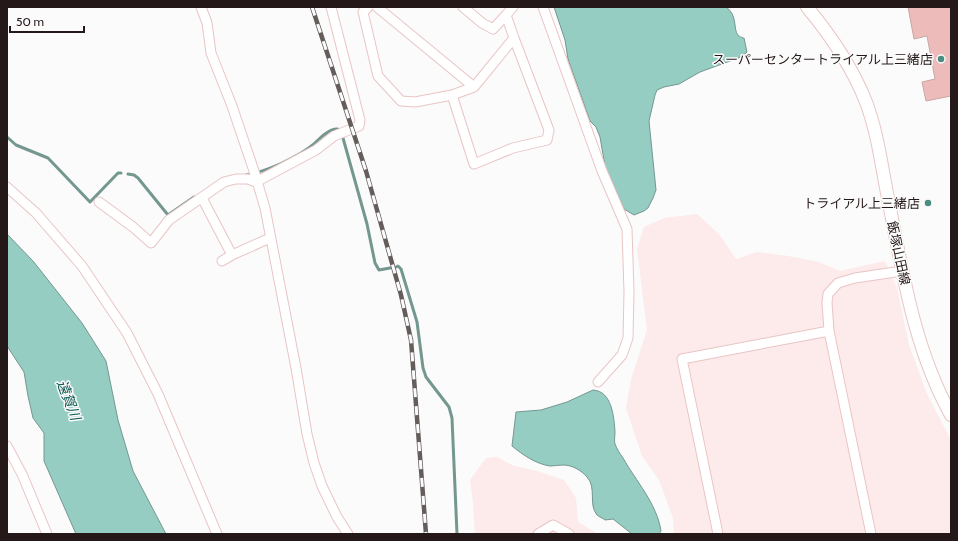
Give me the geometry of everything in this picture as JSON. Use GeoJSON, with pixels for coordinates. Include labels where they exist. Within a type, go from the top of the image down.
{"type":"FeatureCollection","features":[{"type":"Feature","properties":{"kind":"main road","name":"飯塚山田線"},"geometry":{"type":"LineString","coordinates":[[807,7],[824,27],[847,61],[866,102],[878,144],[902,271],[916,327],[929,370],[942,400],[951,415]]}},
{"type":"Feature","properties":{"kind":"street"},"geometry":{"type":"LineString","coordinates":[[201,7],[207,23],[211,53],[231,103],[264,208],[296,368],[307,434],[314,463],[322,486],[337,517],[348,534]]}},
{"type":"Feature","properties":{"kind":"street"},"geometry":{"type":"LineString","coordinates":[[99,202],[133,227],[151,244],[169,220],[224,182],[236,179],[248,179],[316,150],[340,133],[359,126],[360,120],[331,7]]}},
{"type":"Feature","properties":{"kind":"street"},"geometry":{"type":"LineString","coordinates":[[368,7],[363,12],[378,76],[402,101],[415,102],[452,95],[474,87],[514,38]]}},
{"type":"Feature","properties":{"kind":"street"},"geometry":{"type":"LineString","coordinates":[[377,7],[474,87]]}},
{"type":"Feature","properties":{"kind":"street"},"geometry":{"type":"LineString","coordinates":[[463,7],[482,23],[493,29],[512,7]]}},
{"type":"Feature","properties":{"kind":"street"},"geometry":{"type":"LineString","coordinates":[[543,7],[602,171],[627,229],[630,292],[628,338],[622,355],[598,382]]}},
{"type":"Feature","properties":{"kind":"street"},"geometry":{"type":"LineString","coordinates":[[452,95],[474,164],[512,148],[547,140],[549,130],[506,15]]}},
{"type":"Feature","properties":{"kind":"street"},"geometry":{"type":"LineString","coordinates":[[7,187],[36,213],[82,266],[127,333],[158,394],[217,534]]}},
{"type":"Feature","properties":{"kind":"street"},"geometry":{"type":"LineString","coordinates":[[202,198],[232,255]]}},
{"type":"Feature","properties":{"kind":"street"},"geometry":{"type":"LineString","coordinates":[[222,261],[270,238]]}},
{"type":"Feature","properties":{"kind":"street"},"geometry":{"type":"LineString","coordinates":[[871,534],[829,331],[827,303],[828,294],[838,283],[855,278],[902,271]]}},
{"type":"Feature","properties":{"kind":"street"},"geometry":{"type":"LineString","coordinates":[[718,534],[682,359],[829,331]]}},
{"type":"Feature","properties":{"kind":"street"},"geometry":{"type":"LineString","coordinates":[[7,446],[22,474],[47,534]]}},
{"type":"Feature","properties":{"kind":"street"},"geometry":{"type":"LineString","coordinates":[[538,534],[553,525],[570,534]]}},
{"type":"Feature","properties":{"kind":"shaded area"},"geometry":{"type":"Polygon","coordinates":[[[697,214],[719,234],[736,259],[757,252],[819,262],[840,271],[885,261],[897,288],[909,345],[927,394],[951,440],[951,534],[674,534],[673,518],[659,480],[642,456],[626,408],[631,380],[647,330],[637,249],[644,227],[664,218],[697,214]]]}},
{"type":"Feature","properties":{"kind":"shaded area"},"geometry":{"type":"Polygon","coordinates":[[[497,457],[514,466],[537,471],[564,480],[576,498],[578,522],[598,534],[475,534],[470,480],[486,458],[497,457]]]}},
{"type":"Feature","properties":{"kind":"water"},"geometry":{"type":"Polygon","coordinates":[[[554,7],[726,7],[730,10],[734,18],[737,33],[739,36],[744,38],[747,52],[741,57],[700,72],[679,84],[657,90],[649,121],[656,190],[648,208],[644,211],[634,215],[624,209],[605,166],[600,137],[596,127],[590,121],[568,59],[565,40],[554,7]]]}},
{"type":"Feature","properties":{"kind":"water","name":"遠賀川"},"geometry":{"type":"Polygon","coordinates":[[[7,234],[33,261],[82,323],[106,361],[118,420],[133,471],[166,534],[76,534],[44,461],[44,433],[33,418],[24,372],[7,346],[7,234]]]}},
{"type":"Feature","properties":{"kind":"water"},"geometry":{"type":"Polygon","coordinates":[[[593,390],[599,391],[604,395],[611,406],[614,419],[615,444],[651,502],[659,521],[661,531],[659,534],[632,534],[613,519],[605,520],[594,511],[592,486],[590,481],[582,472],[570,466],[550,466],[540,463],[525,456],[512,446],[516,412],[541,410],[567,402],[593,390]]]}},
{"type":"Feature","properties":{"kind":"building","name":"スーパーセンタートライアル上三緒店"},"geometry":{"type":"Polygon","coordinates":[[[908,7],[951,7],[951,96],[926,101],[922,82],[935,79],[927,36],[914,39],[908,7]]]}},
{"type":"Feature","properties":{"kind":"waterway"},"geometry":{"type":"LineString","coordinates":[[246,175],[263,171],[291,159],[308,149],[327,132],[334,129],[339,130],[342,135],[367,224],[375,263],[379,270],[390,268]]}},
{"type":"Feature","properties":{"kind":"waterway"},"geometry":{"type":"LineString","coordinates":[[7,137],[16,145],[48,158],[90,202],[118,173],[121,173]]}},
{"type":"Feature","properties":{"kind":"waterway"},"geometry":{"type":"LineString","coordinates":[[128,174],[134,175],[138,178],[168,215],[194,197]]}},
{"type":"Feature","properties":{"kind":"waterway"},"geometry":{"type":"LineString","coordinates":[[396,267],[398,266],[401,269],[417,322],[423,368],[426,377],[449,407],[452,418],[457,534]]}},
{"type":"Feature","properties":{"kind":"railway"},"geometry":{"type":"LineString","coordinates":[[312,7],[366,171],[401,295],[411,340],[426,534]]}},
{"type":"Feature","properties":{"kind":"place","name":"スーパーセンタートライアル上三緒店"},"geometry":{"type":"Point","coordinates":[941,59]}},
{"type":"Feature","properties":{"kind":"place","name":"トライアル上三緒店"},"geometry":{"type":"Point","coordinates":[928,203]}}]}
